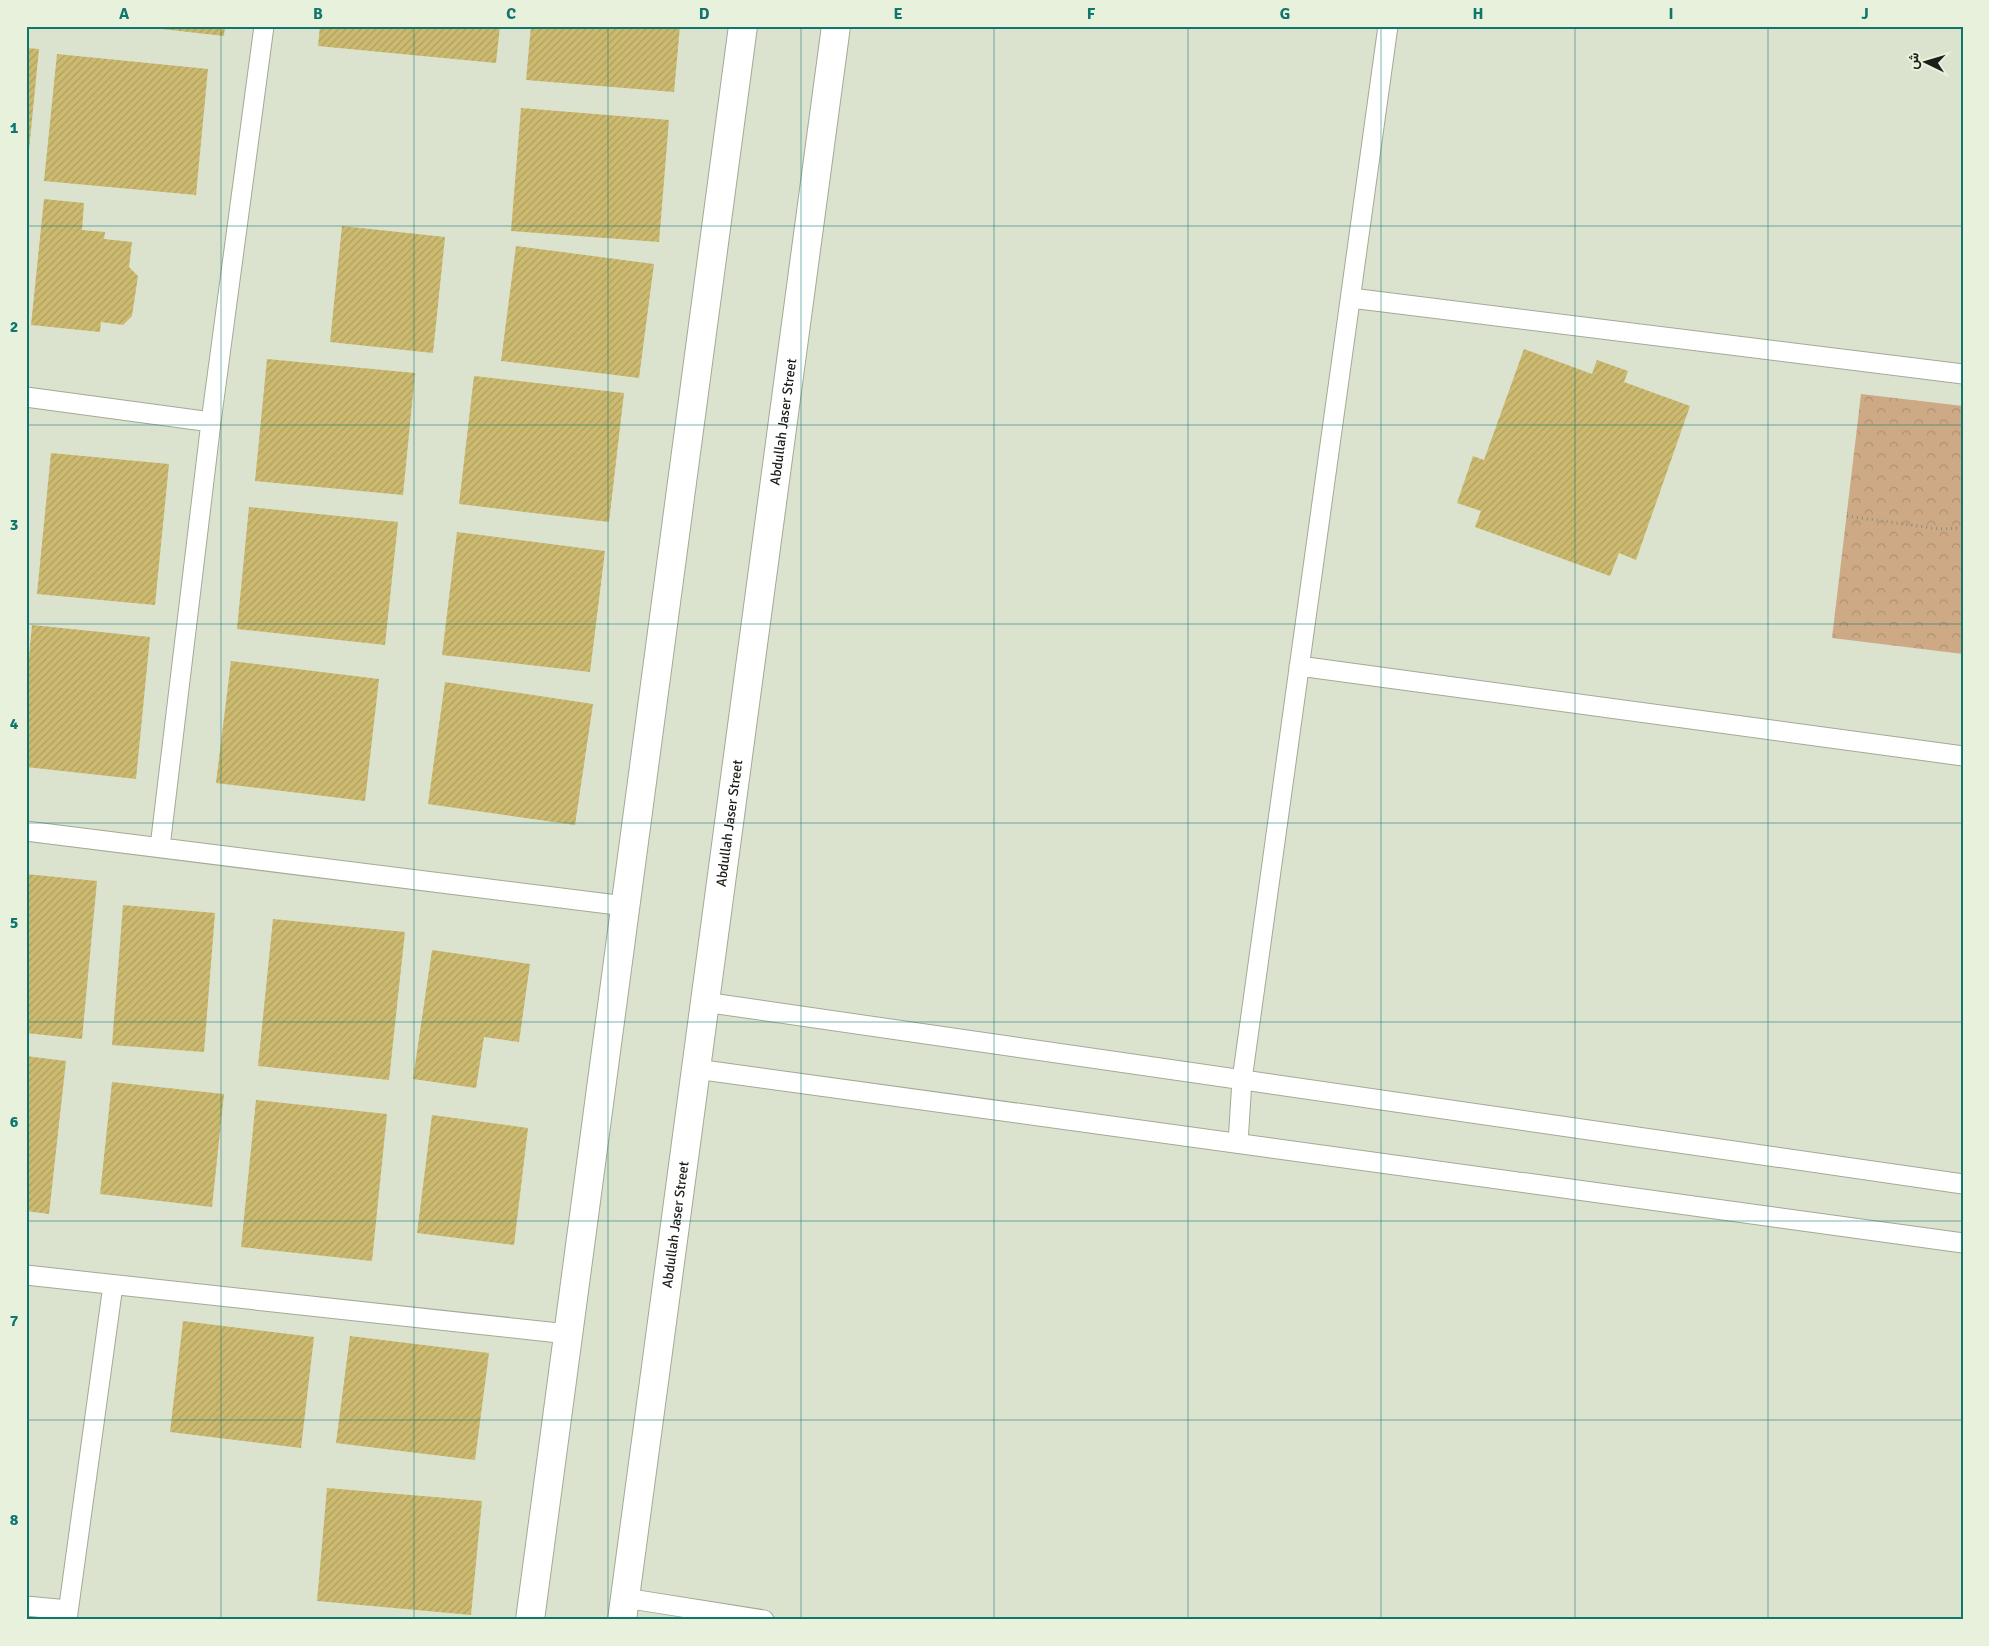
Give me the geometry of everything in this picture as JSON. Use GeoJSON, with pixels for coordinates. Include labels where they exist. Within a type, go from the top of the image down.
{"type":"FeatureCollection","features":[{"type":"Feature","properties":{"kind":"street"},"geometry":{"type":"LineString","coordinates":[[530,1620],[743,26]]}},
{"type":"Feature","properties":{"kind":"street","name":"Abdullah Jaser Street"},"geometry":{"type":"LineString","coordinates":[[624,1609],[836,26]]}},
{"type":"Feature","properties":{"kind":"lane"},"geometry":{"type":"LineString","coordinates":[[160,846],[211,422],[264,26]]}},
{"type":"Feature","properties":{"kind":"lane"},"geometry":{"type":"LineString","coordinates":[[1238,1143],[1242,1080],[1388,26]]}},
{"type":"Feature","properties":{"kind":"lane"},"geometry":{"type":"LineString","coordinates":[[1350,298],[1963,374]]}},
{"type":"Feature","properties":{"kind":"lane"},"geometry":{"type":"LineString","coordinates":[[26,397],[211,422]]}},
{"type":"Feature","properties":{"kind":"lane"},"geometry":{"type":"LineString","coordinates":[[1300,666],[1963,756]]}},
{"type":"Feature","properties":{"kind":"lane"},"geometry":{"type":"LineString","coordinates":[[26,831],[160,846],[626,906]]}},
{"type":"Feature","properties":{"kind":"lane"},"geometry":{"type":"LineString","coordinates":[[704,1002],[1963,1184]]}},
{"type":"Feature","properties":{"kind":"lane"},"geometry":{"type":"LineString","coordinates":[[696,1068],[1963,1243]]}},
{"type":"Feature","properties":{"kind":"lane"},"geometry":{"type":"LineString","coordinates":[[26,1275],[568,1334]]}},
{"type":"Feature","properties":{"kind":"lane"},"geometry":{"type":"LineString","coordinates":[[26,1606],[67,1615],[114,1285]]}},
{"type":"Feature","properties":{"kind":"lane"},"geometry":{"type":"LineString","coordinates":[[624,1609],[764,1620]]}},
{"type":"Feature","properties":{"kind":"path"},"geometry":{"type":"LineString","coordinates":[[1847,516],[1939,529],[1963,528]]}},
{"type":"Feature","properties":{"kind":"green space"},"geometry":{"type":"Polygon","coordinates":[[[1861,394],[1963,406],[1963,654],[1832,638],[1861,394]]]}},
{"type":"Feature","properties":{"kind":"building"},"geometry":{"type":"Polygon","coordinates":[[[135,26],[225,26],[224,36],[135,26]]]}},
{"type":"Feature","properties":{"kind":"building"},"geometry":{"type":"Polygon","coordinates":[[[320,26],[500,26],[496,63],[318,46],[320,26]]]}},
{"type":"Feature","properties":{"kind":"building"},"geometry":{"type":"Polygon","coordinates":[[[531,26],[680,26],[674,92],[526,80],[531,26]]]}},
{"type":"Feature","properties":{"kind":"building"},"geometry":{"type":"Polygon","coordinates":[[[26,48],[39,49],[28,160],[26,160],[26,48]]]}},
{"type":"Feature","properties":{"kind":"building"},"geometry":{"type":"Polygon","coordinates":[[[57,54],[208,69],[196,195],[44,181],[57,54]]]}},
{"type":"Feature","properties":{"kind":"building"},"geometry":{"type":"Polygon","coordinates":[[[521,108],[669,120],[659,242],[511,231],[521,108]]]}},
{"type":"Feature","properties":{"kind":"building"},"geometry":{"type":"Polygon","coordinates":[[[44,199],[84,203],[82,230],[105,232],[104,239],[132,242],[129,267],[138,276],[132,316],[123,325],[101,322],[100,332],[31,325],[44,199]]]}},
{"type":"Feature","properties":{"kind":"building"},"geometry":{"type":"Polygon","coordinates":[[[342,226],[445,237],[433,353],[330,342],[342,226]]]}},
{"type":"Feature","properties":{"kind":"building"},"geometry":{"type":"Polygon","coordinates":[[[516,246],[654,264],[639,378],[501,361],[516,246]]]}},
{"type":"Feature","properties":{"kind":"building"},"geometry":{"type":"Polygon","coordinates":[[[1524,349],[1592,374],[1597,360],[1628,371],[1624,382],[1690,406],[1636,560],[1619,553],[1610,576],[1475,527],[1481,511],[1457,503],[1473,456],[1484,460],[1524,349]]]}},
{"type":"Feature","properties":{"kind":"building"},"geometry":{"type":"Polygon","coordinates":[[[267,359],[415,373],[403,495],[255,481],[267,359]]]}},
{"type":"Feature","properties":{"kind":"building"},"geometry":{"type":"Polygon","coordinates":[[[474,376],[624,393],[609,522],[459,504],[474,376]]]}},
{"type":"Feature","properties":{"kind":"building"},"geometry":{"type":"Polygon","coordinates":[[[51,453],[169,464],[155,605],[37,594],[51,453]]]}},
{"type":"Feature","properties":{"kind":"building"},"geometry":{"type":"Polygon","coordinates":[[[249,507],[398,522],[385,645],[237,629],[249,507]]]}},
{"type":"Feature","properties":{"kind":"building"},"geometry":{"type":"Polygon","coordinates":[[[457,532],[605,551],[590,672],[442,655],[457,532]]]}},
{"type":"Feature","properties":{"kind":"building"},"geometry":{"type":"Polygon","coordinates":[[[32,625],[150,637],[136,779],[26,767],[26,688],[32,625]]]}},
{"type":"Feature","properties":{"kind":"building"},"geometry":{"type":"Polygon","coordinates":[[[231,661],[379,679],[365,801],[216,783],[231,661]]]}},
{"type":"Feature","properties":{"kind":"building"},"geometry":{"type":"Polygon","coordinates":[[[445,682],[593,704],[575,825],[428,804],[445,682]]]}},
{"type":"Feature","properties":{"kind":"building"},"geometry":{"type":"Polygon","coordinates":[[[26,874],[97,881],[82,1039],[26,1033],[26,874]]]}},
{"type":"Feature","properties":{"kind":"building"},"geometry":{"type":"Polygon","coordinates":[[[123,905],[215,913],[204,1052],[112,1045],[123,905]]]}},
{"type":"Feature","properties":{"kind":"building"},"geometry":{"type":"Polygon","coordinates":[[[273,919],[405,932],[389,1080],[258,1066],[273,919]]]}},
{"type":"Feature","properties":{"kind":"building"},"geometry":{"type":"Polygon","coordinates":[[[432,950],[530,964],[519,1042],[484,1037],[476,1088],[413,1079],[432,950]]]}},
{"type":"Feature","properties":{"kind":"building"},"geometry":{"type":"Polygon","coordinates":[[[26,1056],[66,1061],[49,1214],[26,1211],[26,1056]]]}},
{"type":"Feature","properties":{"kind":"building"},"geometry":{"type":"Polygon","coordinates":[[[112,1082],[224,1094],[212,1207],[100,1194],[112,1082]]]}},
{"type":"Feature","properties":{"kind":"building"},"geometry":{"type":"Polygon","coordinates":[[[256,1100],[387,1114],[372,1261],[241,1247],[256,1100]]]}},
{"type":"Feature","properties":{"kind":"building"},"geometry":{"type":"Polygon","coordinates":[[[432,1115],[528,1128],[514,1245],[417,1233],[432,1115]]]}},
{"type":"Feature","properties":{"kind":"building"},"geometry":{"type":"Polygon","coordinates":[[[183,1321],[314,1337],[301,1448],[170,1432],[183,1321]]]}},
{"type":"Feature","properties":{"kind":"building"},"geometry":{"type":"Polygon","coordinates":[[[350,1336],[489,1353],[475,1460],[336,1443],[350,1336]]]}},
{"type":"Feature","properties":{"kind":"building"},"geometry":{"type":"Polygon","coordinates":[[[327,1488],[482,1501],[471,1615],[317,1601],[327,1488]]]}}]}
